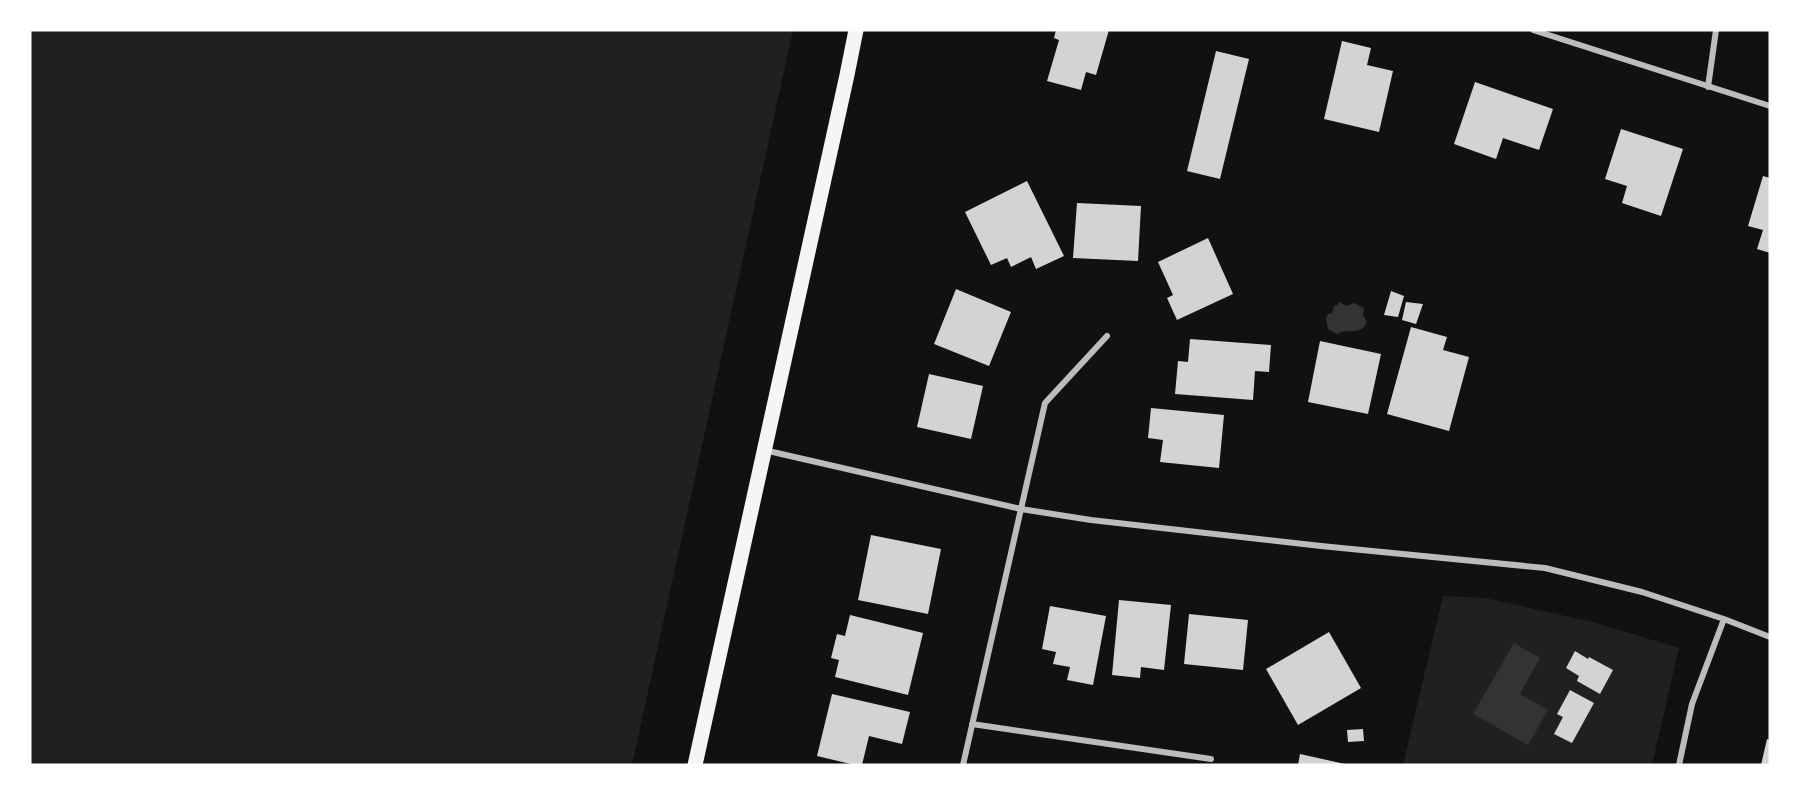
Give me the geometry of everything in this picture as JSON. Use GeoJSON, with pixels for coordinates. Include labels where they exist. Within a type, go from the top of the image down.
{"type":"FeatureCollection","features":[{"type":"Feature","properties":{"kind":"main road"},"geometry":{"type":"LineString","coordinates":[[694,765],[856,30]]}},
{"type":"Feature","properties":{"kind":"street"},"geometry":{"type":"LineString","coordinates":[[1533,30],[1770,106]]}},
{"type":"Feature","properties":{"kind":"street"},"geometry":{"type":"LineString","coordinates":[[1708,87],[1716,30]]}},
{"type":"Feature","properties":{"kind":"street"},"geometry":{"type":"LineString","coordinates":[[963,765],[1046,403],[1107,336]]}},
{"type":"Feature","properties":{"kind":"street"},"geometry":{"type":"LineString","coordinates":[[763,450],[1021,509],[1091,520],[1298,544],[1545,568],[1642,591],[1770,637]]}},
{"type":"Feature","properties":{"kind":"street"},"geometry":{"type":"LineString","coordinates":[[1679,765],[1692,704],[1724,619]]}},
{"type":"Feature","properties":{"kind":"street"},"geometry":{"type":"LineString","coordinates":[[972,724],[1211,759]]}},
{"type":"Feature","properties":{"kind":"shaded area"},"geometry":{"type":"Polygon","coordinates":[[[30,30],[793,30],[632,765],[30,765],[30,30]]]}},
{"type":"Feature","properties":{"kind":"shaded area"},"geometry":{"type":"Polygon","coordinates":[[[1340,302],[1346,306],[1354,303],[1364,308],[1363,315],[1367,322],[1364,327],[1358,331],[1337,334],[1328,329],[1326,318],[1332,313],[1334,306],[1340,302]]]}},
{"type":"Feature","properties":{"kind":"shaded area"},"geometry":{"type":"Polygon","coordinates":[[[1443,596],[1485,598],[1593,622],[1679,648],[1652,765],[1403,765],[1443,596]]]}},
{"type":"Feature","properties":{"kind":"shaded area"},"geometry":{"type":"Polygon","coordinates":[[[1514,643],[1540,658],[1520,694],[1548,710],[1528,745],[1473,714],[1514,643]]]}},
{"type":"Feature","properties":{"kind":"building"},"geometry":{"type":"Polygon","coordinates":[[[1056,30],[1109,30],[1096,75],[1086,72],[1081,90],[1047,81],[1059,40],[1054,38],[1056,30]]]}},
{"type":"Feature","properties":{"kind":"building"},"geometry":{"type":"Polygon","coordinates":[[[1342,41],[1371,48],[1367,65],[1393,71],[1379,132],[1324,119],[1342,41]]]}},
{"type":"Feature","properties":{"kind":"building"},"geometry":{"type":"Polygon","coordinates":[[[1216,51],[1249,59],[1220,179],[1187,171],[1216,51]]]}},
{"type":"Feature","properties":{"kind":"building"},"geometry":{"type":"Polygon","coordinates":[[[1475,82],[1553,109],[1539,150],[1503,138],[1496,159],[1454,144],[1475,82]]]}},
{"type":"Feature","properties":{"kind":"building"},"geometry":{"type":"Polygon","coordinates":[[[1621,129],[1683,149],[1661,216],[1622,203],[1627,186],[1605,179],[1621,129]]]}},
{"type":"Feature","properties":{"kind":"building"},"geometry":{"type":"Polygon","coordinates":[[[1763,176],[1770,178],[1770,253],[1757,249],[1763,230],[1748,226],[1763,176]]]}},
{"type":"Feature","properties":{"kind":"building"},"geometry":{"type":"Polygon","coordinates":[[[1027,181],[1064,256],[1036,269],[1031,257],[1011,267],[1007,258],[991,265],[965,212],[1027,181]]]}},
{"type":"Feature","properties":{"kind":"building"},"geometry":{"type":"Polygon","coordinates":[[[1077,203],[1141,206],[1138,261],[1073,258],[1077,203]]]}},
{"type":"Feature","properties":{"kind":"building"},"geometry":{"type":"Polygon","coordinates":[[[1208,238],[1233,294],[1177,320],[1167,298],[1173,295],[1158,262],[1208,238]]]}},
{"type":"Feature","properties":{"kind":"building"},"geometry":{"type":"Polygon","coordinates":[[[956,289],[1011,312],[989,366],[934,344],[956,289]]]}},
{"type":"Feature","properties":{"kind":"building"},"geometry":{"type":"Polygon","coordinates":[[[1391,291],[1404,296],[1398,317],[1384,315],[1391,291]]]}},
{"type":"Feature","properties":{"kind":"building"},"geometry":{"type":"Polygon","coordinates":[[[1406,302],[1423,304],[1416,324],[1402,320],[1406,302]]]}},
{"type":"Feature","properties":{"kind":"building"},"geometry":{"type":"Polygon","coordinates":[[[1411,327],[1447,337],[1443,350],[1469,357],[1449,431],[1387,414],[1411,327]]]}},
{"type":"Feature","properties":{"kind":"building"},"geometry":{"type":"Polygon","coordinates":[[[1190,339],[1271,345],[1269,372],[1255,371],[1253,400],[1175,394],[1178,361],[1188,362],[1190,339]]]}},
{"type":"Feature","properties":{"kind":"building"},"geometry":{"type":"Polygon","coordinates":[[[1320,341],[1381,354],[1368,414],[1308,402],[1320,341]]]}},
{"type":"Feature","properties":{"kind":"building"},"geometry":{"type":"Polygon","coordinates":[[[929,374],[983,386],[971,439],[917,427],[929,374]]]}},
{"type":"Feature","properties":{"kind":"building"},"geometry":{"type":"Polygon","coordinates":[[[1151,408],[1224,415],[1219,468],[1160,462],[1163,440],[1148,438],[1151,408]]]}},
{"type":"Feature","properties":{"kind":"building"},"geometry":{"type":"Polygon","coordinates":[[[871,535],[941,549],[928,614],[858,600],[871,535]]]}},
{"type":"Feature","properties":{"kind":"building"},"geometry":{"type":"Polygon","coordinates":[[[1119,600],[1171,605],[1164,670],[1141,667],[1140,678],[1112,675],[1119,600]]]}},
{"type":"Feature","properties":{"kind":"building"},"geometry":{"type":"Polygon","coordinates":[[[1050,606],[1106,616],[1093,685],[1067,680],[1070,667],[1053,664],[1056,652],[1042,649],[1050,606]]]}},
{"type":"Feature","properties":{"kind":"building"},"geometry":{"type":"Polygon","coordinates":[[[1189,614],[1248,620],[1243,670],[1184,664],[1189,614]]]}},
{"type":"Feature","properties":{"kind":"building"},"geometry":{"type":"Polygon","coordinates":[[[850,615],[923,633],[908,695],[835,677],[839,660],[831,658],[837,634],[845,636],[850,615]]]}},
{"type":"Feature","properties":{"kind":"building"},"geometry":{"type":"Polygon","coordinates":[[[1329,632],[1361,688],[1298,725],[1266,669],[1329,632]]]}},
{"type":"Feature","properties":{"kind":"building"},"geometry":{"type":"Polygon","coordinates":[[[1575,651],[1613,670],[1600,694],[1577,681],[1579,676],[1566,668],[1575,651]]]}},
{"type":"Feature","properties":{"kind":"building"},"geometry":{"type":"Polygon","coordinates":[[[1570,690],[1594,703],[1572,743],[1554,734],[1563,717],[1557,714],[1570,690]]]}},
{"type":"Feature","properties":{"kind":"building"},"geometry":{"type":"Polygon","coordinates":[[[832,694],[910,712],[902,744],[869,736],[862,765],[817,756],[832,694]]]}},
{"type":"Feature","properties":{"kind":"building"},"geometry":{"type":"Polygon","coordinates":[[[1363,729],[1364,741],[1348,742],[1347,730],[1363,729]]]}},
{"type":"Feature","properties":{"kind":"building"},"geometry":{"type":"Polygon","coordinates":[[[1767,739],[1770,740],[1770,765],[1761,765],[1767,739]]]}},
{"type":"Feature","properties":{"kind":"building"},"geometry":{"type":"Polygon","coordinates":[[[1300,754],[1345,764],[1345,765],[1298,765],[1300,754]]]}}]}
